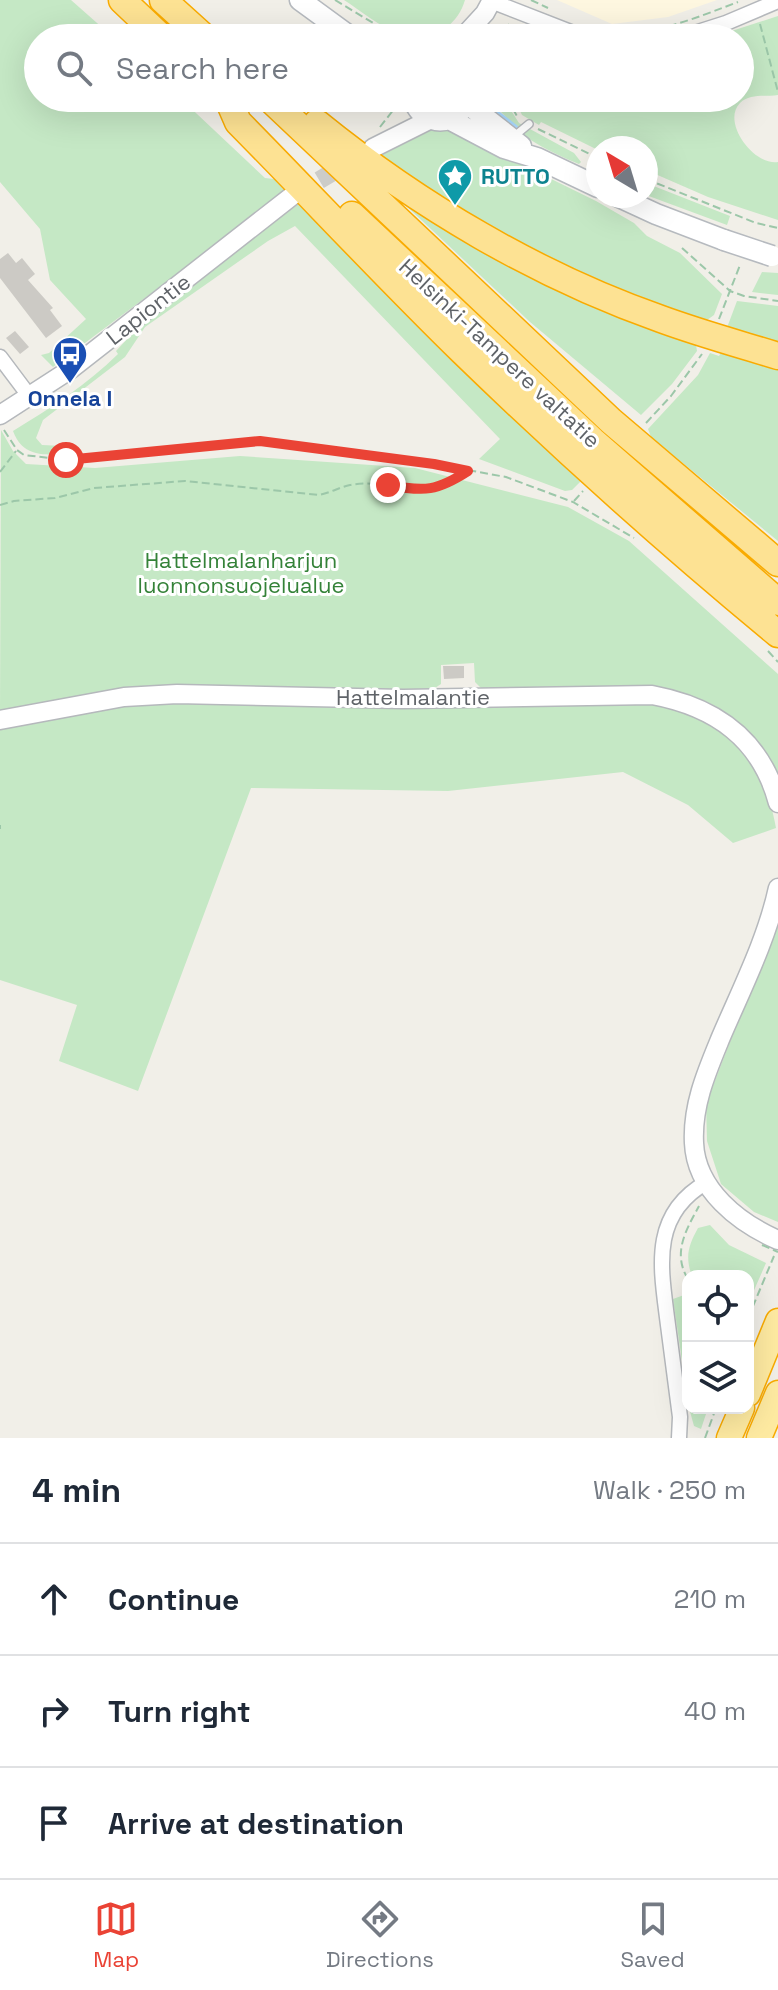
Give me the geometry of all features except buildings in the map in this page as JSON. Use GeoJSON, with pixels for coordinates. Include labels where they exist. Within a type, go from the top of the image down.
{"type":"FeatureCollection","features":[{"type":"Feature","properties":{"kind":"highway"},"geometry":{"type":"LineString","coordinates":[[122,0],[147,24]]}},
{"type":"Feature","properties":{"kind":"highway"},"geometry":{"type":"LineString","coordinates":[[163,0],[190,24]]}},
{"type":"Feature","properties":{"kind":"highway"},"geometry":{"type":"LineString","coordinates":[[233,112],[238,122],[460,349],[683,555],[778,634]]}},
{"type":"Feature","properties":{"kind":"highway","name":"Helsinki-Tampere valtatie"},"geometry":{"type":"LineString","coordinates":[[241,112],[593,441],[778,602]]}},
{"type":"Feature","properties":{"kind":"highway","name":"Helsinki-Tampere valtatie"},"geometry":{"type":"LineString","coordinates":[[284,112],[600,411],[778,563]]}},
{"type":"Feature","properties":{"kind":"highway"},"geometry":{"type":"LineString","coordinates":[[303,112],[416,194],[542,268],[660,319],[778,356]]}},
{"type":"Feature","properties":{"kind":"highway"},"geometry":{"type":"LineString","coordinates":[[754,1372],[778,1321]]}},
{"type":"Feature","properties":{"kind":"highway"},"geometry":{"type":"LineString","coordinates":[[761,1432],[778,1393]]}},
{"type":"Feature","properties":{"kind":"main road"},"geometry":{"type":"LineString","coordinates":[[300,0],[333,24]]}},
{"type":"Feature","properties":{"kind":"main road"},"geometry":{"type":"LineString","coordinates":[[429,112],[504,148],[537,158],[586,181]]}},
{"type":"Feature","properties":{"kind":"main road"},"geometry":{"type":"LineString","coordinates":[[478,112],[537,158]]}},
{"type":"Feature","properties":{"kind":"main road"},"geometry":{"type":"LineString","coordinates":[[643,208],[775,257]]}},
{"type":"Feature","properties":{"kind":"street"},"geometry":{"type":"LineString","coordinates":[[475,24],[492,0],[564,24]]}},
{"type":"Feature","properties":{"kind":"street"},"geometry":{"type":"LineString","coordinates":[[719,24],[778,1]]}},
{"type":"Feature","properties":{"kind":"street"},"geometry":{"type":"LineString","coordinates":[[479,24],[480,19]]}},
{"type":"Feature","properties":{"kind":"street"},"geometry":{"type":"LineString","coordinates":[[381,143],[416,112]]}},
{"type":"Feature","properties":{"kind":"street","name":"Lapiontie"},"geometry":{"type":"LineString","coordinates":[[0,415],[71,369],[292,196]]}},
{"type":"Feature","properties":{"kind":"street"},"geometry":{"type":"LineString","coordinates":[[0,357],[30,397]]}},
{"type":"Feature","properties":{"kind":"street","name":"Hattelmalantie"},"geometry":{"type":"LineString","coordinates":[[0,720],[124,697],[177,694],[403,699],[652,695],[685,704],[724,723],[752,748],[765,766],[778,803]]}},
{"type":"Feature","properties":{"kind":"street"},"geometry":{"type":"LineString","coordinates":[[772,1244],[705,1191],[693,1146],[694,1118],[703,1081],[762,940],[778,888]]}},
{"type":"Feature","properties":{"kind":"street"},"geometry":{"type":"LineString","coordinates":[[679,1438],[680,1417],[662,1278],[662,1247],[675,1210],[690,1194],[705,1191]]}},
{"type":"Feature","properties":{"kind":"lane"},"geometry":{"type":"LineString","coordinates":[[512,139],[529,124]]}},
{"type":"Feature","properties":{"kind":"lane"},"geometry":{"type":"LineString","coordinates":[[736,1414],[761,1432]]}},
{"type":"Feature","properties":{"kind":"path"},"geometry":{"type":"LineString","coordinates":[[335,0],[375,24]]}},
{"type":"Feature","properties":{"kind":"path"},"geometry":{"type":"LineString","coordinates":[[531,0],[557,11]]}},
{"type":"Feature","properties":{"kind":"path"},"geometry":{"type":"LineString","coordinates":[[670,24],[743,0]]}},
{"type":"Feature","properties":{"kind":"path"},"geometry":{"type":"LineString","coordinates":[[757,11],[778,92]]}},
{"type":"Feature","properties":{"kind":"path"},"geometry":{"type":"LineString","coordinates":[[381,143],[378,130],[413,112]]}},
{"type":"Feature","properties":{"kind":"path"},"geometry":{"type":"LineString","coordinates":[[514,112],[529,124],[586,152]]}},
{"type":"Feature","properties":{"kind":"path"},"geometry":{"type":"LineString","coordinates":[[658,184],[756,223],[778,228]]}},
{"type":"Feature","properties":{"kind":"path"},"geometry":{"type":"LineString","coordinates":[[682,248],[730,291],[778,301]]}},
{"type":"Feature","properties":{"kind":"path"},"geometry":{"type":"LineString","coordinates":[[716,327],[730,291]]}},
{"type":"Feature","properties":{"kind":"path"},"geometry":{"type":"LineString","coordinates":[[643,427],[702,354]]}},
{"type":"Feature","properties":{"kind":"path"},"geometry":{"type":"LineString","coordinates":[[0,422],[17,450],[35,458],[66,460],[260,441],[434,464],[506,477],[573,502],[590,483]]}},
{"type":"Feature","properties":{"kind":"path"},"geometry":{"type":"LineString","coordinates":[[0,472],[17,450]]}},
{"type":"Feature","properties":{"kind":"path"},"geometry":{"type":"LineString","coordinates":[[0,505],[55,498],[94,488],[185,481],[319,495],[349,485],[388,485],[412,490],[442,487],[468,471]]}},
{"type":"Feature","properties":{"kind":"path"},"geometry":{"type":"LineString","coordinates":[[684,1270],[680,1259],[681,1247],[705,1191]]}},
{"type":"Feature","properties":{"kind":"path"},"geometry":{"type":"LineString","coordinates":[[754,1300],[772,1244]]}},
{"type":"Feature","properties":{"kind":"path"},"geometry":{"type":"LineString","coordinates":[[705,1438],[734,1414]]}},
{"type":"Feature","properties":{"kind":"shaded area"},"geometry":{"type":"Polygon","coordinates":[[[557,0],[717,0],[668,17],[612,24],[557,0]]]}},
{"type":"Feature","properties":{"kind":"green space"},"geometry":{"type":"Polygon","coordinates":[[[0,0],[71,0],[98,24],[24,24],[24,112],[195,112],[265,178],[274,179],[286,192],[53,367],[41,355],[49,353],[86,319],[50,280],[40,229],[0,182],[0,0]]]}},
{"type":"Feature","properties":{"kind":"green space"},"geometry":{"type":"Polygon","coordinates":[[[344,0],[465,0],[450,24],[378,23],[344,0]]]}},
{"type":"Feature","properties":{"kind":"green space"},"geometry":{"type":"Polygon","coordinates":[[[778,16],[778,95],[754,97],[754,24],[778,16]]]}},
{"type":"Feature","properties":{"kind":"green space"},"geometry":{"type":"Polygon","coordinates":[[[501,112],[512,112],[519,123],[574,153],[581,162],[579,164],[524,136],[503,120],[517,128],[501,112]]]}},
{"type":"Feature","properties":{"kind":"green space"},"geometry":{"type":"Polygon","coordinates":[[[521,112],[735,112],[737,131],[750,150],[759,157],[778,162],[778,220],[708,197],[658,175],[658,136],[586,136],[586,144],[541,122],[539,125],[521,112]]]}},
{"type":"Feature","properties":{"kind":"green space"},"geometry":{"type":"Polygon","coordinates":[[[445,127],[586,196],[586,208],[608,208],[634,223],[647,236],[680,253],[722,294],[714,315],[703,323],[593,280],[482,224],[378,156],[422,129],[445,127]]]}},
{"type":"Feature","properties":{"kind":"green space"},"geometry":{"type":"Polygon","coordinates":[[[368,170],[696,345],[697,351],[672,384],[641,415],[530,322],[368,170]]]}},
{"type":"Feature","properties":{"kind":"green space"},"geometry":{"type":"Polygon","coordinates":[[[658,188],[730,216],[727,225],[658,199],[658,188]]]}},
{"type":"Feature","properties":{"kind":"green space"},"geometry":{"type":"Polygon","coordinates":[[[304,200],[585,477],[572,490],[565,491],[479,459],[500,439],[295,226],[268,241],[145,327],[125,357],[43,420],[36,438],[42,445],[64,446],[63,455],[39,454],[21,445],[13,431],[94,376],[118,354],[116,351],[136,325],[304,200]]]}},
{"type":"Feature","properties":{"kind":"green space"},"geometry":{"type":"Polygon","coordinates":[[[762,272],[778,273],[778,295],[752,292],[762,272]]]}},
{"type":"Feature","properties":{"kind":"green space"},"geometry":{"type":"Polygon","coordinates":[[[737,301],[778,306],[778,345],[725,333],[737,301]]]}},
{"type":"Feature","properties":{"kind":"green space"},"geometry":{"type":"Polygon","coordinates":[[[724,348],[778,362],[778,541],[651,437],[648,429],[698,375],[710,353],[719,356],[724,348]]]}},
{"type":"Feature","properties":{"kind":"green space","name":"Hattelmalanharjun luonnonsuojelualue"},"geometry":{"type":"Polygon","coordinates":[[[1,430],[13,451],[26,464],[95,468],[240,456],[415,468],[568,507],[629,541],[778,674],[778,783],[688,694],[484,691],[475,682],[474,663],[441,665],[441,684],[429,692],[341,691],[0,714],[1,430]]]}},
{"type":"Feature","properties":{"kind":"green space"},"geometry":{"type":"Polygon","coordinates":[[[122,703],[666,704],[708,723],[740,749],[763,783],[776,828],[733,843],[688,805],[623,772],[448,791],[251,788],[138,1091],[59,1061],[77,1005],[0,980],[0,727],[122,703]]]}},
{"type":"Feature","properties":{"kind":"green space"},"geometry":{"type":"Polygon","coordinates":[[[778,917],[778,1222],[754,1212],[721,1184],[707,1141],[706,1104],[778,917]]]}},
{"type":"Feature","properties":{"kind":"green space"},"geometry":{"type":"Polygon","coordinates":[[[710,1225],[729,1245],[766,1263],[754,1290],[754,1270],[691,1270],[688,1257],[698,1228],[710,1225]]]}},
{"type":"Feature","properties":{"kind":"green space"},"geometry":{"type":"Polygon","coordinates":[[[682,1296],[682,1361],[673,1299],[682,1296]]]}},
{"type":"Feature","properties":{"kind":"green space"},"geometry":{"type":"Polygon","coordinates":[[[691,1414],[706,1414],[701,1429],[694,1426],[691,1414]]]}},
{"type":"Feature","properties":{"kind":"waterway"},"geometry":{"type":"LineString","coordinates":[[498,112],[516,127]]}},
{"type":"Feature","properties":{"kind":"tunnel"},"geometry":{"type":"LineString","coordinates":[[296,194],[350,162]]}},
{"type":"Feature","properties":{"kind":"place","name":"RUTTO"},"geometry":{"type":"Point","coordinates":[455,207]}},
{"type":"Feature","properties":{"kind":"place","name":"Onnela I"},"geometry":{"type":"Point","coordinates":[70,385]}},
{"type":"Feature","properties":{"kind":"route"},"geometry":{"type":"LineString","coordinates":[[66,460],[260,441],[468,471],[442,487],[412,490],[388,485]]}}]}
